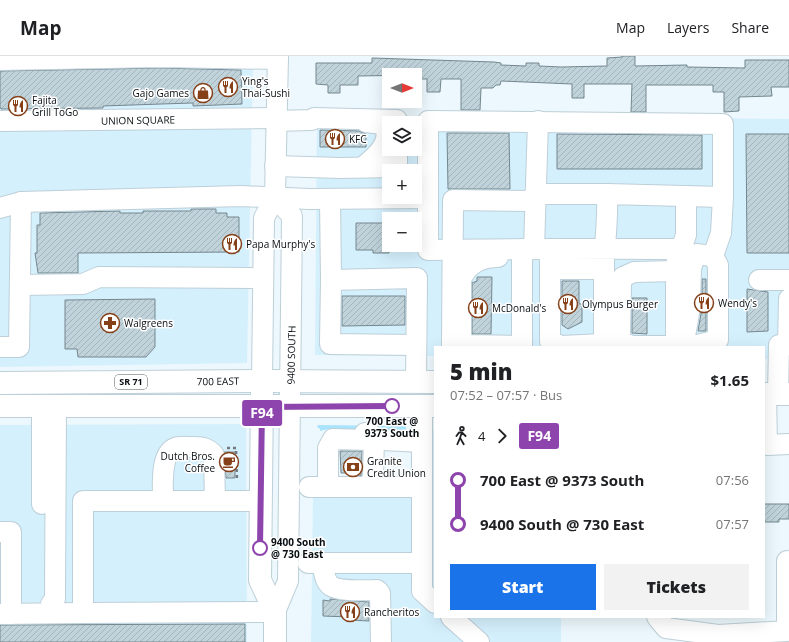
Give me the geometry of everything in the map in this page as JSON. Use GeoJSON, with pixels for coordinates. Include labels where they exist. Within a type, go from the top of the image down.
{"type":"FeatureCollection","features":[{"type":"Feature","properties":{"kind":"main road","name":"700 EAST"},"geometry":{"type":"LineString","coordinates":[[0,383],[262,381],[425,382]]}},
{"type":"Feature","properties":{"kind":"main road","name":"9400 SOUTH"},"geometry":{"type":"LineString","coordinates":[[262,381],[260,580],[275,612],[275,642]]}},
{"type":"Feature","properties":{"kind":"main road"},"geometry":{"type":"LineString","coordinates":[[0,406],[429,406]]}},
{"type":"Feature","properties":{"kind":"street"},"geometry":{"type":"LineString","coordinates":[[0,60],[160,57],[278,57]]}},
{"type":"Feature","properties":{"kind":"street","name":"9400 SOUTH"},"geometry":{"type":"LineString","coordinates":[[262,381],[264,218],[275,197],[278,57]]}},
{"type":"Feature","properties":{"kind":"street"},"geometry":{"type":"LineString","coordinates":[[312,120],[314,118],[382,120]]}},
{"type":"Feature","properties":{"kind":"street"},"geometry":{"type":"LineString","coordinates":[[312,120],[376,122],[383,124],[386,128],[384,144],[378,155],[363,167]]}},
{"type":"Feature","properties":{"kind":"street","name":"UNION SQUARE"},"geometry":{"type":"LineString","coordinates":[[0,121],[312,120]]}},
{"type":"Feature","properties":{"kind":"street"},"geometry":{"type":"LineString","coordinates":[[422,121],[723,124],[723,197],[721,233],[713,256],[718,265],[718,340],[686,346]]}},
{"type":"Feature","properties":{"kind":"street"},"geometry":{"type":"LineString","coordinates":[[428,121],[428,250],[530,254],[605,248],[681,249]]}},
{"type":"Feature","properties":{"kind":"street"},"geometry":{"type":"LineString","coordinates":[[530,254],[467,269],[461,280],[461,337],[463,343],[473,346],[522,346],[536,194],[538,121]]}},
{"type":"Feature","properties":{"kind":"street"},"geometry":{"type":"LineString","coordinates":[[275,166],[363,167],[397,158],[428,166]]}},
{"type":"Feature","properties":{"kind":"street"},"geometry":{"type":"LineString","coordinates":[[452,346],[452,200],[529,202],[536,194],[723,197]]}},
{"type":"Feature","properties":{"kind":"street"},"geometry":{"type":"LineString","coordinates":[[550,269],[550,341],[561,346],[604,346],[604,269],[608,220],[607,194]]}},
{"type":"Feature","properties":{"kind":"street"},"geometry":{"type":"LineString","coordinates":[[0,208],[21,202],[241,196],[330,199],[428,198]]}},
{"type":"Feature","properties":{"kind":"street"},"geometry":{"type":"LineString","coordinates":[[681,346],[676,264],[686,235],[686,196]]}},
{"type":"Feature","properties":{"kind":"street","name":"9400 SOUTH"},"geometry":{"type":"LineString","coordinates":[[275,197],[292,216],[288,581],[275,612]]}},
{"type":"Feature","properties":{"kind":"street"},"geometry":{"type":"LineString","coordinates":[[330,199],[330,344],[416,345]]}},
{"type":"Feature","properties":{"kind":"street"},"geometry":{"type":"LineString","coordinates":[[0,347],[19,347],[21,202]]}},
{"type":"Feature","properties":{"kind":"street"},"geometry":{"type":"LineString","coordinates":[[530,254],[550,269],[604,269]]}},
{"type":"Feature","properties":{"kind":"street"},"geometry":{"type":"LineString","coordinates":[[681,346],[690,308],[691,268],[696,254],[713,256]]}},
{"type":"Feature","properties":{"kind":"street"},"geometry":{"type":"LineString","coordinates":[[632,346],[622,342],[620,336],[621,284],[623,277],[634,272],[676,271]]}},
{"type":"Feature","properties":{"kind":"street"},"geometry":{"type":"LineString","coordinates":[[20,285],[83,284],[99,278],[263,278]]}},
{"type":"Feature","properties":{"kind":"street"},"geometry":{"type":"LineString","coordinates":[[331,280],[417,278],[416,345],[425,382]]}},
{"type":"Feature","properties":{"kind":"street"},"geometry":{"type":"LineString","coordinates":[[759,280],[789,280]]}},
{"type":"Feature","properties":{"kind":"street"},"geometry":{"type":"LineString","coordinates":[[789,299],[788,345],[779,345],[774,394],[766,445],[789,444]]}},
{"type":"Feature","properties":{"kind":"street"},"geometry":{"type":"LineString","coordinates":[[49,406],[42,598],[51,608]]}},
{"type":"Feature","properties":{"kind":"street"},"geometry":{"type":"LineString","coordinates":[[429,406],[427,453],[422,487],[422,591],[434,602]]}},
{"type":"Feature","properties":{"kind":"street"},"geometry":{"type":"LineString","coordinates":[[422,487],[369,486],[319,482],[328,448],[337,436],[370,440],[378,439],[427,453]]}},
{"type":"Feature","properties":{"kind":"street"},"geometry":{"type":"LineString","coordinates":[[163,501],[163,473],[156,458],[157,447],[164,439],[175,437],[203,438],[213,445],[223,456],[215,501]]}},
{"type":"Feature","properties":{"kind":"street"},"geometry":{"type":"LineString","coordinates":[[369,486],[372,477],[378,439]]}},
{"type":"Feature","properties":{"kind":"street"},"geometry":{"type":"LineString","coordinates":[[83,613],[83,501],[260,501]]}},
{"type":"Feature","properties":{"kind":"street"},"geometry":{"type":"LineString","coordinates":[[0,532],[11,532],[5,614],[51,608],[83,613],[275,612]]}},
{"type":"Feature","properties":{"kind":"street"},"geometry":{"type":"LineString","coordinates":[[658,618],[666,628],[718,635],[787,631],[787,561]]}},
{"type":"Feature","properties":{"kind":"street"},"geometry":{"type":"LineString","coordinates":[[381,642],[380,593],[377,590],[339,589],[330,585],[315,563],[422,563]]}},
{"type":"Feature","properties":{"kind":"street"},"geometry":{"type":"LineString","coordinates":[[452,618],[474,640]]}},
{"type":"Feature","properties":{"kind":"path"},"geometry":{"type":"LineString","coordinates":[[223,456],[232,448]]}},
{"type":"Feature","properties":{"kind":"path"},"geometry":{"type":"LineString","coordinates":[[231,481],[237,480],[237,484]]}},
{"type":"Feature","properties":{"kind":"shaded area"},"geometry":{"type":"Polygon","coordinates":[[[0,56],[253,56],[247,363],[0,367],[0,56]]]}},
{"type":"Feature","properties":{"kind":"shaded area"},"geometry":{"type":"Polygon","coordinates":[[[317,115],[789,119],[789,359],[765,359],[765,346],[434,346],[434,356],[315,355],[317,115]]]}},
{"type":"Feature","properties":{"kind":"shaded area"},"geometry":{"type":"Polygon","coordinates":[[[246,424],[247,642],[0,642],[0,425],[246,424]]]}},
{"type":"Feature","properties":{"kind":"shaded area"},"geometry":{"type":"Polygon","coordinates":[[[318,425],[406,426],[406,435],[373,430],[329,429],[320,431],[317,427],[318,425]]]}},
{"type":"Feature","properties":{"kind":"shaded area"},"geometry":{"type":"Polygon","coordinates":[[[411,430],[434,430],[434,618],[561,618],[561,642],[311,642],[313,497],[410,497],[411,430]]]}},
{"type":"Feature","properties":{"kind":"building"},"geometry":{"type":"Polygon","coordinates":[[[635,56],[635,66],[687,65],[687,67],[745,68],[745,60],[789,60],[789,87],[771,87],[772,96],[739,97],[739,111],[724,112],[724,92],[713,92],[713,85],[646,85],[646,112],[631,112],[632,84],[584,84],[584,98],[572,98],[572,84],[501,81],[500,85],[496,85],[493,88],[481,88],[480,110],[461,110],[461,79],[441,79],[440,92],[427,92],[427,79],[422,79],[422,68],[382,68],[382,76],[358,76],[358,85],[340,85],[340,93],[328,93],[328,85],[316,84],[316,63],[372,63],[372,58],[494,62],[501,63],[501,65],[526,66],[526,63],[539,63],[539,66],[561,67],[607,66],[607,58],[635,56]]]}},
{"type":"Feature","properties":{"kind":"building"},"geometry":{"type":"Polygon","coordinates":[[[160,68],[241,70],[242,104],[193,106],[193,103],[103,106],[103,108],[1,109],[0,107],[0,71],[160,68]]]}},
{"type":"Feature","properties":{"kind":"building"},"geometry":{"type":"Polygon","coordinates":[[[320,130],[359,131],[366,134],[366,147],[320,147],[320,130]]]}},
{"type":"Feature","properties":{"kind":"building"},"geometry":{"type":"Polygon","coordinates":[[[447,133],[509,133],[510,189],[448,189],[447,133]]]}},
{"type":"Feature","properties":{"kind":"building"},"geometry":{"type":"Polygon","coordinates":[[[557,134],[702,135],[702,169],[557,169],[557,134]]]}},
{"type":"Feature","properties":{"kind":"building"},"geometry":{"type":"Polygon","coordinates":[[[746,134],[789,134],[789,253],[747,253],[746,134]]]}},
{"type":"Feature","properties":{"kind":"building"},"geometry":{"type":"Polygon","coordinates":[[[191,209],[216,209],[216,213],[227,213],[227,217],[239,217],[239,252],[78,253],[78,273],[38,273],[35,253],[37,253],[37,225],[40,225],[40,213],[120,211],[120,213],[143,213],[143,211],[191,211],[191,209]]]}},
{"type":"Feature","properties":{"kind":"building"},"geometry":{"type":"Polygon","coordinates":[[[356,223],[382,223],[382,252],[389,253],[373,253],[373,250],[356,250],[356,223]]]}},
{"type":"Feature","properties":{"kind":"building","name":"McDonald's"},"geometry":{"type":"Polygon","coordinates":[[[477,277],[492,277],[491,334],[472,334],[472,283],[477,281],[477,277]]]}},
{"type":"Feature","properties":{"kind":"building"},"geometry":{"type":"Polygon","coordinates":[[[702,279],[706,279],[706,331],[698,331],[702,308],[702,279]]]}},
{"type":"Feature","properties":{"kind":"building","name":"Olympus Burger"},"geometry":{"type":"Polygon","coordinates":[[[562,281],[579,281],[579,303],[582,305],[582,322],[568,329],[562,325],[562,281]]]}},
{"type":"Feature","properties":{"kind":"building"},"geometry":{"type":"Polygon","coordinates":[[[747,289],[768,292],[768,331],[747,332],[747,289]]]}},
{"type":"Feature","properties":{"kind":"building"},"geometry":{"type":"Polygon","coordinates":[[[342,296],[405,296],[405,325],[342,326],[342,296]]]}},
{"type":"Feature","properties":{"kind":"building"},"geometry":{"type":"Polygon","coordinates":[[[632,298],[647,298],[647,334],[632,333],[632,298]]]}},
{"type":"Feature","properties":{"kind":"building","name":"Walgreens"},"geometry":{"type":"Polygon","coordinates":[[[155,299],[155,347],[146,357],[78,357],[77,349],[65,349],[65,300],[155,299]]]}},
{"type":"Feature","properties":{"kind":"building","name":"Granite Credit Union"},"geometry":{"type":"Polygon","coordinates":[[[340,451],[362,451],[361,476],[349,476],[349,473],[341,473],[340,451]]]}},
{"type":"Feature","properties":{"kind":"building","name":"Dutch Bros. Coffee"},"geometry":{"type":"Polygon","coordinates":[[[224,452],[235,452],[235,478],[226,478],[224,452]]]}},
{"type":"Feature","properties":{"kind":"building"},"geometry":{"type":"Polygon","coordinates":[[[765,504],[789,504],[789,519],[779,519],[779,522],[765,522],[765,504]]]}},
{"type":"Feature","properties":{"kind":"building"},"geometry":{"type":"Polygon","coordinates":[[[330,599],[369,602],[369,621],[349,620],[349,617],[323,616],[323,600],[330,601],[330,599]]]}},
{"type":"Feature","properties":{"kind":"building"},"geometry":{"type":"Polygon","coordinates":[[[245,624],[245,642],[0,642],[0,625],[245,624]]]}},
{"type":"Feature","properties":{"kind":"bus line","name":"F94"},"geometry":{"type":"LineString","coordinates":[[260,548],[262,407],[392,406]]}},
{"type":"Feature","properties":{"kind":"place","name":"Ying's Thai-Sushi"},"geometry":{"type":"Point","coordinates":[228,87]}},
{"type":"Feature","properties":{"kind":"place","name":"Gajo Games"},"geometry":{"type":"Point","coordinates":[203,93]}},
{"type":"Feature","properties":{"kind":"place","name":"Fajita Grill ToGo"},"geometry":{"type":"Point","coordinates":[18,106]}},
{"type":"Feature","properties":{"kind":"place","name":"KFC"},"geometry":{"type":"Point","coordinates":[335,139]}},
{"type":"Feature","properties":{"kind":"place","name":"Papa Murphy's"},"geometry":{"type":"Point","coordinates":[232,244]}},
{"type":"Feature","properties":{"kind":"place","name":"Wendy's"},"geometry":{"type":"Point","coordinates":[704,303]}},
{"type":"Feature","properties":{"kind":"place","name":"Olympus Burger"},"geometry":{"type":"Point","coordinates":[568,304]}},
{"type":"Feature","properties":{"kind":"place","name":"McDonald's"},"geometry":{"type":"Point","coordinates":[478,308]}},
{"type":"Feature","properties":{"kind":"place","name":"Walgreens"},"geometry":{"type":"Point","coordinates":[110,323]}},
{"type":"Feature","properties":{"kind":"place","name":"700 East @ 9373 South"},"geometry":{"type":"Point","coordinates":[392,406]}},
{"type":"Feature","properties":{"kind":"place","name":"Dutch Bros. Coffee"},"geometry":{"type":"Point","coordinates":[229,462]}},
{"type":"Feature","properties":{"kind":"place","name":"Granite Credit Union"},"geometry":{"type":"Point","coordinates":[353,467]}},
{"type":"Feature","properties":{"kind":"place","name":"9400 South @ 730 East"},"geometry":{"type":"Point","coordinates":[260,548]}},
{"type":"Feature","properties":{"kind":"place","name":"Rancheritos"},"geometry":{"type":"Point","coordinates":[350,612]}}]}
